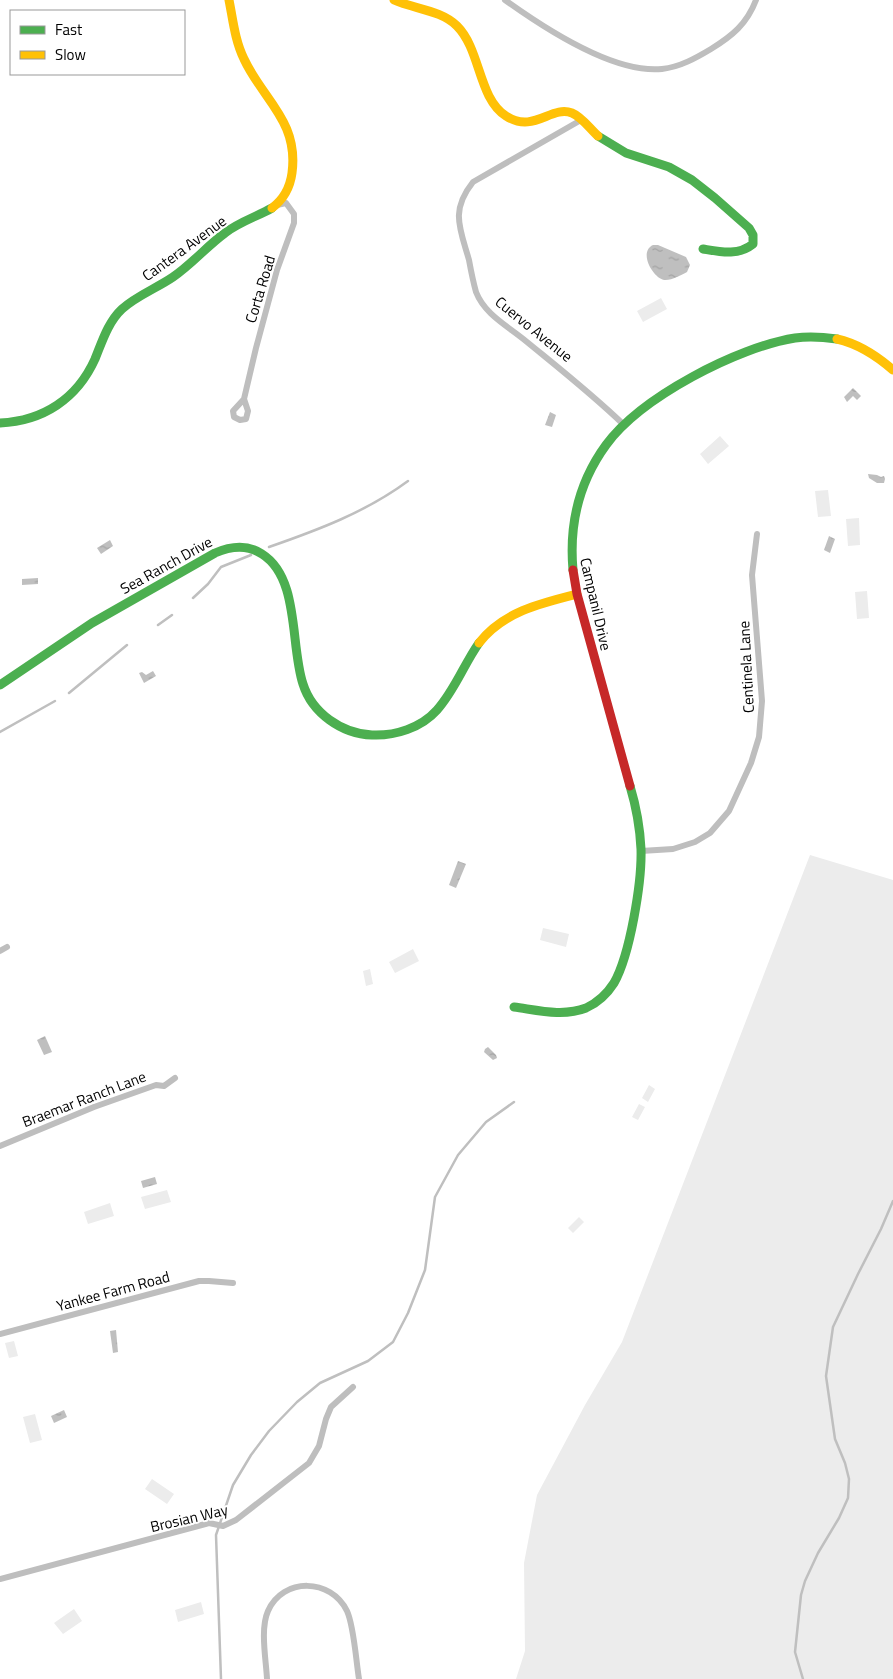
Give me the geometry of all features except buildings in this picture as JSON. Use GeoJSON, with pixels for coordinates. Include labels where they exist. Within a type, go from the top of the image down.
{"type":"FeatureCollection","features":[{"type":"Feature","properties":{"kind":"street","name":"Cantera Avenue"},"geometry":{"type":"LineString","coordinates":[[0,423],[23,422],[37,418],[59,405],[79,385],[91,367],[114,317],[122,309],[182,271],[227,232],[283,199],[290,184],[292,150],[290,136],[283,120],[246,65],[238,43],[229,0]]}},
{"type":"Feature","properties":{"kind":"street"},"geometry":{"type":"LineString","coordinates":[[394,0],[409,7],[434,12],[456,24],[471,45],[484,82],[497,107],[505,116],[516,121],[528,123],[540,121],[560,112],[569,112],[577,115],[589,128],[620,151],[676,169],[718,201],[749,228],[753,234],[753,244],[745,250],[731,253],[703,249]]}},
{"type":"Feature","properties":{"kind":"street"},"geometry":{"type":"LineString","coordinates":[[505,0],[566,41],[625,66],[644,69],[663,69],[681,65],[730,38],[741,28],[750,15],[756,0]]}},
{"type":"Feature","properties":{"kind":"street","name":"Cuervo Avenue"},"geometry":{"type":"LineString","coordinates":[[581,120],[480,176],[464,193],[459,207],[458,223],[476,292],[488,312],[526,340],[590,393],[624,425]]}},
{"type":"Feature","properties":{"kind":"street","name":"Corta Road"},"geometry":{"type":"LineString","coordinates":[[244,399],[277,270],[294,224],[294,214],[286,203],[273,206]]}},
{"type":"Feature","properties":{"kind":"street","name":"Campanil Drive"},"geometry":{"type":"LineString","coordinates":[[514,1007],[570,1012],[594,1004],[610,990],[619,975],[637,903],[641,851],[631,787],[577,594],[570,552],[577,503],[594,464],[612,438],[624,425],[656,399],[702,372],[755,349],[794,338],[817,337],[843,341],[872,354],[893,370]]}},
{"type":"Feature","properties":{"kind":"street","name":"Centinela Lane"},"geometry":{"type":"LineString","coordinates":[[641,851],[674,849],[695,842],[710,833],[729,811],[751,764],[759,737],[762,701],[752,575],[758,534]]}},
{"type":"Feature","properties":{"kind":"street","name":"Sea Ranch Drive"},"geometry":{"type":"LineString","coordinates":[[0,684],[92,623],[215,553],[230,548],[248,548],[257,550],[269,557],[282,576],[287,591],[300,673],[308,696],[334,723],[353,732],[378,736],[390,735],[410,729],[428,719],[437,710],[477,646],[497,625],[524,610],[577,594]]}},
{"type":"Feature","properties":{"kind":"street"},"geometry":{"type":"LineString","coordinates":[[0,950],[7,947]]}},
{"type":"Feature","properties":{"kind":"street","name":"Braemar Ranch Lane"},"geometry":{"type":"LineString","coordinates":[[0,1146],[94,1107],[156,1085],[164,1086],[176,1078]]}},
{"type":"Feature","properties":{"kind":"street","name":"Yankee Farm Road"},"geometry":{"type":"LineString","coordinates":[[0,1334],[199,1282],[209,1280],[233,1283]]}},
{"type":"Feature","properties":{"kind":"street","name":"Brosian Way"},"geometry":{"type":"LineString","coordinates":[[0,1579],[205,1523],[223,1526],[236,1520],[309,1462],[319,1446],[331,1407],[353,1387]]}},
{"type":"Feature","properties":{"kind":"street"},"geometry":{"type":"LineString","coordinates":[[267,1679],[264,1629],[268,1611],[282,1593],[289,1589],[307,1585],[320,1587],[328,1591],[342,1603],[346,1610],[359,1679]]}},
{"type":"Feature","properties":{"kind":"shaded area"},"geometry":{"type":"Polygon","coordinates":[[[661,298],[667,309],[643,322],[637,311],[661,298]]]}},
{"type":"Feature","properties":{"kind":"shaded area"},"geometry":{"type":"Polygon","coordinates":[[[720,436],[729,446],[708,464],[700,454],[720,436]]]}},
{"type":"Feature","properties":{"kind":"shaded area"},"geometry":{"type":"Polygon","coordinates":[[[828,490],[831,516],[818,517],[815,491],[828,490]]]}},
{"type":"Feature","properties":{"kind":"shaded area"},"geometry":{"type":"Polygon","coordinates":[[[859,518],[860,545],[848,546],[846,519],[859,518]]]}},
{"type":"Feature","properties":{"kind":"shaded area"},"geometry":{"type":"Polygon","coordinates":[[[867,591],[869,618],[857,619],[855,592],[867,591]]]}},
{"type":"Feature","properties":{"kind":"shaded area"},"geometry":{"type":"Polygon","coordinates":[[[810,855],[893,880],[893,1679],[516,1679],[525,1651],[524,1563],[537,1495],[585,1405],[622,1342],[810,855]]]}},
{"type":"Feature","properties":{"kind":"shaded area"},"geometry":{"type":"Polygon","coordinates":[[[543,928],[569,934],[566,947],[540,940],[543,928]]]}},
{"type":"Feature","properties":{"kind":"shaded area"},"geometry":{"type":"Polygon","coordinates":[[[413,949],[419,961],[395,973],[389,962],[413,949]]]}},
{"type":"Feature","properties":{"kind":"shaded area"},"geometry":{"type":"Polygon","coordinates":[[[370,969],[373,984],[366,986],[363,971],[370,969]]]}},
{"type":"Feature","properties":{"kind":"shaded area"},"geometry":{"type":"Polygon","coordinates":[[[649,1085],[655,1089],[648,1102],[642,1098],[649,1085]]]}},
{"type":"Feature","properties":{"kind":"shaded area"},"geometry":{"type":"Polygon","coordinates":[[[639,1104],[645,1107],[638,1120],[632,1117],[639,1104]]]}},
{"type":"Feature","properties":{"kind":"shaded area"},"geometry":{"type":"Polygon","coordinates":[[[167,1190],[171,1202],[145,1209],[141,1197],[167,1190]]]}},
{"type":"Feature","properties":{"kind":"shaded area"},"geometry":{"type":"Polygon","coordinates":[[[110,1203],[114,1216],[88,1224],[84,1212],[110,1203]]]}},
{"type":"Feature","properties":{"kind":"shaded area"},"geometry":{"type":"Polygon","coordinates":[[[579,1217],[584,1222],[573,1233],[568,1228],[579,1217]]]}},
{"type":"Feature","properties":{"kind":"shaded area"},"geometry":{"type":"Polygon","coordinates":[[[14,1341],[18,1356],[9,1358],[5,1343],[14,1341]]]}},
{"type":"Feature","properties":{"kind":"shaded area"},"geometry":{"type":"Polygon","coordinates":[[[35,1414],[42,1440],[30,1443],[23,1417],[35,1414]]]}},
{"type":"Feature","properties":{"kind":"shaded area"},"geometry":{"type":"Polygon","coordinates":[[[152,1479],[174,1494],[167,1504],[145,1489],[152,1479]]]}},
{"type":"Feature","properties":{"kind":"shaded area"},"geometry":{"type":"Polygon","coordinates":[[[201,1602],[204,1614],[178,1622],[175,1610],[201,1602]]]}},
{"type":"Feature","properties":{"kind":"shaded area"},"geometry":{"type":"Polygon","coordinates":[[[74,1609],[82,1621],[63,1634],[54,1623],[74,1609]]]}},
{"type":"Feature","properties":{"kind":"water"},"geometry":{"type":"Polygon","coordinates":[[[653,245],[658,245],[686,257],[690,265],[687,272],[670,280],[664,280],[656,275],[647,259],[649,248],[653,245]]]}},
{"type":"Feature","properties":{"kind":"water"},"geometry":{"type":"Polygon","coordinates":[[[853,388],[861,396],[857,400],[853,396],[847,402],[844,397],[853,388]]]}},
{"type":"Feature","properties":{"kind":"water"},"geometry":{"type":"Polygon","coordinates":[[[550,412],[556,415],[552,427],[545,425],[550,412]]]}},
{"type":"Feature","properties":{"kind":"water"},"geometry":{"type":"Polygon","coordinates":[[[868,474],[884,476],[884,483],[877,483],[869,478],[868,474]]]}},
{"type":"Feature","properties":{"kind":"water"},"geometry":{"type":"Polygon","coordinates":[[[829,536],[835,539],[830,553],[824,550],[829,536]]]}},
{"type":"Feature","properties":{"kind":"water"},"geometry":{"type":"Polygon","coordinates":[[[110,540],[113,546],[101,554],[97,548],[110,540]]]}},
{"type":"Feature","properties":{"kind":"water"},"geometry":{"type":"Polygon","coordinates":[[[38,578],[38,584],[22,585],[22,579],[38,578]]]}},
{"type":"Feature","properties":{"kind":"water"},"geometry":{"type":"Polygon","coordinates":[[[153,671],[156,676],[144,683],[139,673],[142,672],[146,675],[153,671]]]}},
{"type":"Feature","properties":{"kind":"water"},"geometry":{"type":"Polygon","coordinates":[[[458,861],[466,864],[456,888],[449,885],[458,861]]]}},
{"type":"Feature","properties":{"kind":"water"},"geometry":{"type":"Polygon","coordinates":[[[45,1036],[52,1052],[44,1055],[37,1040],[45,1036]]]}},
{"type":"Feature","properties":{"kind":"water"},"geometry":{"type":"Polygon","coordinates":[[[488,1047],[497,1058],[493,1060],[484,1052],[488,1047]]]}},
{"type":"Feature","properties":{"kind":"water"},"geometry":{"type":"Polygon","coordinates":[[[155,1177],[157,1184],[143,1188],[141,1181],[155,1177]]]}},
{"type":"Feature","properties":{"kind":"water"},"geometry":{"type":"Polygon","coordinates":[[[116,1330],[118,1352],[113,1353],[110,1331],[116,1330]]]}},
{"type":"Feature","properties":{"kind":"water"},"geometry":{"type":"Polygon","coordinates":[[[64,1410],[67,1417],[54,1423],[51,1416],[64,1410]]]}},
{"type":"Feature","properties":{"kind":"waterway"},"geometry":{"type":"LineString","coordinates":[[269,547],[323,527],[358,511],[408,481]]}},
{"type":"Feature","properties":{"kind":"waterway"},"geometry":{"type":"LineString","coordinates":[[193,598],[208,584],[221,567],[251,555]]}},
{"type":"Feature","properties":{"kind":"waterway"},"geometry":{"type":"LineString","coordinates":[[158,625],[172,615]]}},
{"type":"Feature","properties":{"kind":"waterway"},"geometry":{"type":"LineString","coordinates":[[69,693],[127,645]]}},
{"type":"Feature","properties":{"kind":"waterway"},"geometry":{"type":"LineString","coordinates":[[0,732],[55,701]]}},
{"type":"Feature","properties":{"kind":"waterway"},"geometry":{"type":"LineString","coordinates":[[221,1679],[216,1535],[233,1485],[251,1455],[269,1431],[297,1402],[320,1383],[368,1361],[393,1342],[408,1313],[425,1270],[435,1197],[458,1155],[486,1122],[514,1102]]}},
{"type":"Feature","properties":{"kind":"waterway"},"geometry":{"type":"LineString","coordinates":[[803,1679],[795,1652],[801,1595],[805,1581],[818,1553],[839,1518],[848,1498],[849,1479],[845,1463],[835,1439],[826,1376],[833,1327],[893,1201]]}},
{"type":"Feature","properties":{"kind":"traffic: fast"},"geometry":{"type":"LineString","coordinates":[[598,136],[626,153],[669,167],[692,180],[749,228],[753,235],[753,244],[735,252],[703,249]]}},
{"type":"Feature","properties":{"kind":"traffic: fast"},"geometry":{"type":"LineString","coordinates":[[0,423],[30,418],[57,405],[79,386],[88,373],[109,326],[122,309],[180,272],[230,229],[272,208]]}},
{"type":"Feature","properties":{"kind":"traffic: fast"},"geometry":{"type":"LineString","coordinates":[[573,570],[572,553],[575,520],[578,504],[589,474],[606,445],[642,409],[692,377],[746,352],[772,343],[795,338],[837,339]]}},
{"type":"Feature","properties":{"kind":"traffic: fast"},"geometry":{"type":"LineString","coordinates":[[0,685],[92,623],[215,553],[239,547],[245,547],[262,554],[274,565],[283,579],[292,613],[299,668],[307,694],[321,713],[339,726],[350,731],[372,735],[390,734],[407,730],[423,722],[443,702],[479,643]]}},
{"type":"Feature","properties":{"kind":"traffic: fast"},"geometry":{"type":"LineString","coordinates":[[514,1007],[550,1012],[577,1011],[598,1001],[614,983],[620,971],[630,937],[641,863],[640,833],[630,786]]}},
{"type":"Feature","properties":{"kind":"traffic: slow"},"geometry":{"type":"LineString","coordinates":[[229,0],[238,45],[244,59],[278,112],[290,139],[293,155],[291,178],[283,197],[272,208]]}},
{"type":"Feature","properties":{"kind":"traffic: slow"},"geometry":{"type":"LineString","coordinates":[[394,0],[443,16],[457,26],[471,48],[490,98],[506,116],[516,121],[525,122],[557,113],[572,113],[583,120],[598,136]]}},
{"type":"Feature","properties":{"kind":"traffic: slow"},"geometry":{"type":"LineString","coordinates":[[837,339],[867,351],[893,370]]}},
{"type":"Feature","properties":{"kind":"traffic: slow"},"geometry":{"type":"LineString","coordinates":[[479,643],[489,632],[511,616],[536,605],[577,594]]}},
{"type":"Feature","properties":{"kind":"traffic: jam"},"geometry":{"type":"LineString","coordinates":[[573,570],[577,594],[630,786]]}}]}
